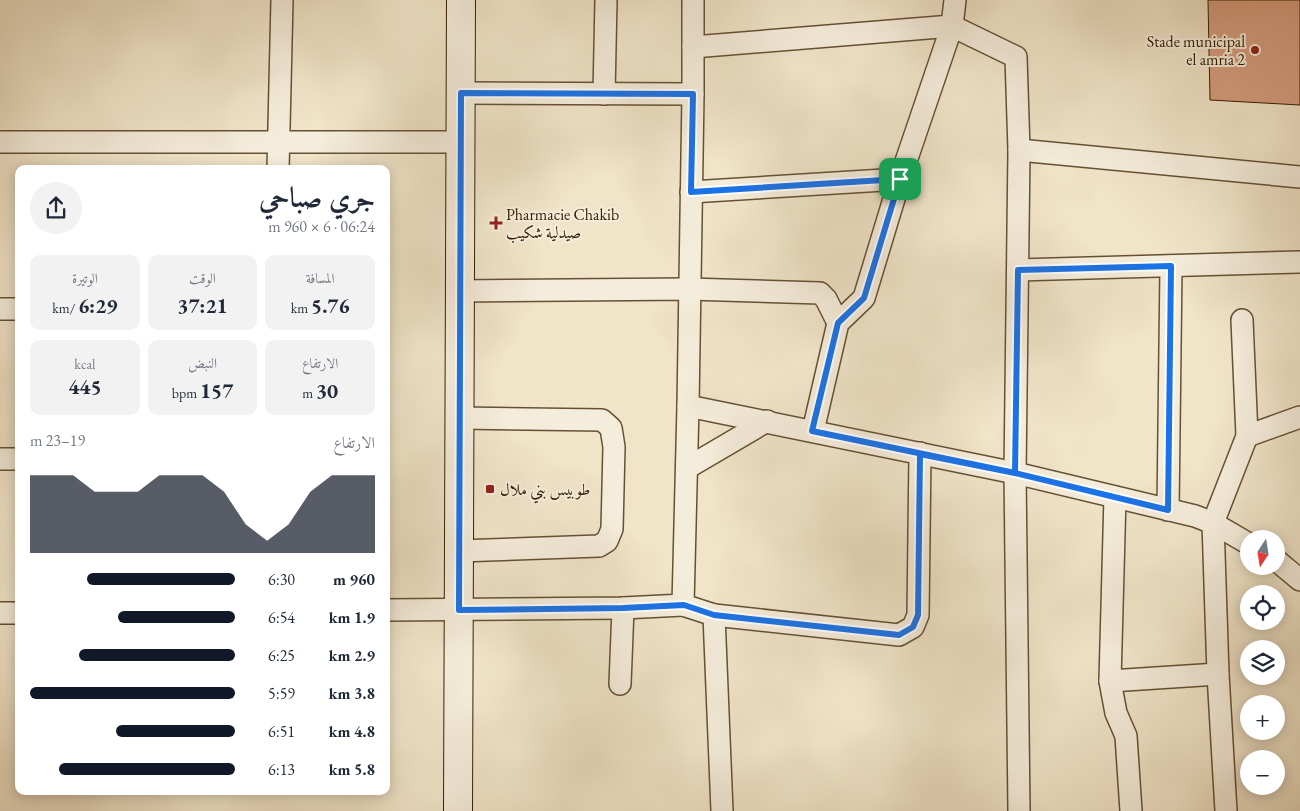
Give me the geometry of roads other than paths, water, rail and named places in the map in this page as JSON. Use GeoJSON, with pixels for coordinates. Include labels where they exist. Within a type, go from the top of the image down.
{"type":"FeatureCollection","features":[{"type":"Feature","properties":{"kind":"main road"},"geometry":{"type":"LineString","coordinates":[[458,811],[461,0]]}},
{"type":"Feature","properties":{"kind":"street"},"geometry":{"type":"LineString","coordinates":[[278,165],[282,0]]}},
{"type":"Feature","properties":{"kind":"street"},"geometry":{"type":"LineString","coordinates":[[604,94],[606,0]]}},
{"type":"Feature","properties":{"kind":"street"},"geometry":{"type":"LineString","coordinates":[[684,605],[693,0]]}},
{"type":"Feature","properties":{"kind":"street"},"geometry":{"type":"LineString","coordinates":[[812,431],[838,323],[864,298],[900,179],[952,26],[955,0]]}},
{"type":"Feature","properties":{"kind":"street"},"geometry":{"type":"LineString","coordinates":[[693,46],[952,26],[1016,57],[1019,150],[1015,473],[1019,811]]}},
{"type":"Feature","properties":{"kind":"street"},"geometry":{"type":"LineString","coordinates":[[461,93],[693,94]]}},
{"type":"Feature","properties":{"kind":"street"},"geometry":{"type":"LineString","coordinates":[[0,142],[460,142]]}},
{"type":"Feature","properties":{"kind":"street"},"geometry":{"type":"LineString","coordinates":[[1019,150],[1300,176]]}},
{"type":"Feature","properties":{"kind":"street"},"geometry":{"type":"LineString","coordinates":[[691,192],[900,179]]}},
{"type":"Feature","properties":{"kind":"street"},"geometry":{"type":"LineString","coordinates":[[1018,270],[1300,262]]}},
{"type":"Feature","properties":{"kind":"street"},"geometry":{"type":"LineString","coordinates":[[1168,510],[1171,266]]}},
{"type":"Feature","properties":{"kind":"street"},"geometry":{"type":"LineString","coordinates":[[460,292],[689,289],[820,293],[826,300],[838,323]]}},
{"type":"Feature","properties":{"kind":"street"},"geometry":{"type":"LineString","coordinates":[[0,309],[15,309]]}},
{"type":"Feature","properties":{"kind":"street"},"geometry":{"type":"LineString","coordinates":[[1226,811],[1218,674],[1213,522],[1247,436],[1242,320]]}},
{"type":"Feature","properties":{"kind":"street"},"geometry":{"type":"LineString","coordinates":[[688,406],[1015,473],[1116,497],[1213,522],[1240,538]]}},
{"type":"Feature","properties":{"kind":"street"},"geometry":{"type":"LineString","coordinates":[[1247,436],[1300,417]]}},
{"type":"Feature","properties":{"kind":"street"},"geometry":{"type":"LineString","coordinates":[[459,551],[599,546],[607,540],[612,529],[614,447],[611,428],[602,420],[460,418]]}},
{"type":"Feature","properties":{"kind":"street"},"geometry":{"type":"LineString","coordinates":[[687,468],[767,421]]}},
{"type":"Feature","properties":{"kind":"street"},"geometry":{"type":"LineString","coordinates":[[390,610],[623,608],[684,605],[714,615],[899,635],[913,627],[918,615],[920,454]]}},
{"type":"Feature","properties":{"kind":"street"},"geometry":{"type":"LineString","coordinates":[[0,459],[15,459]]}},
{"type":"Feature","properties":{"kind":"street"},"geometry":{"type":"LineString","coordinates":[[1116,497],[1110,681],[1116,713],[1126,736],[1131,811]]}},
{"type":"Feature","properties":{"kind":"street"},"geometry":{"type":"LineString","coordinates":[[1285,568],[1300,580]]}},
{"type":"Feature","properties":{"kind":"street"},"geometry":{"type":"LineString","coordinates":[[620,684],[623,608]]}},
{"type":"Feature","properties":{"kind":"street"},"geometry":{"type":"LineString","coordinates":[[0,613],[15,613]]}},
{"type":"Feature","properties":{"kind":"street"},"geometry":{"type":"LineString","coordinates":[[714,615],[722,811]]}},
{"type":"Feature","properties":{"kind":"street"},"geometry":{"type":"LineString","coordinates":[[1110,681],[1218,674]]}},
{"type":"Feature","properties":{"kind":"place","name":"Stade municipal el amria 2"},"geometry":{"type":"Point","coordinates":[1255,50]}},
{"type":"Feature","properties":{"kind":"place","name":"Pharmacie Chakib صيدلية شكيب"},"geometry":{"type":"Point","coordinates":[496,223]}},
{"type":"Feature","properties":{"kind":"place","name":"طوبيس بني ملال"},"geometry":{"type":"Point","coordinates":[490,489]}}]}
